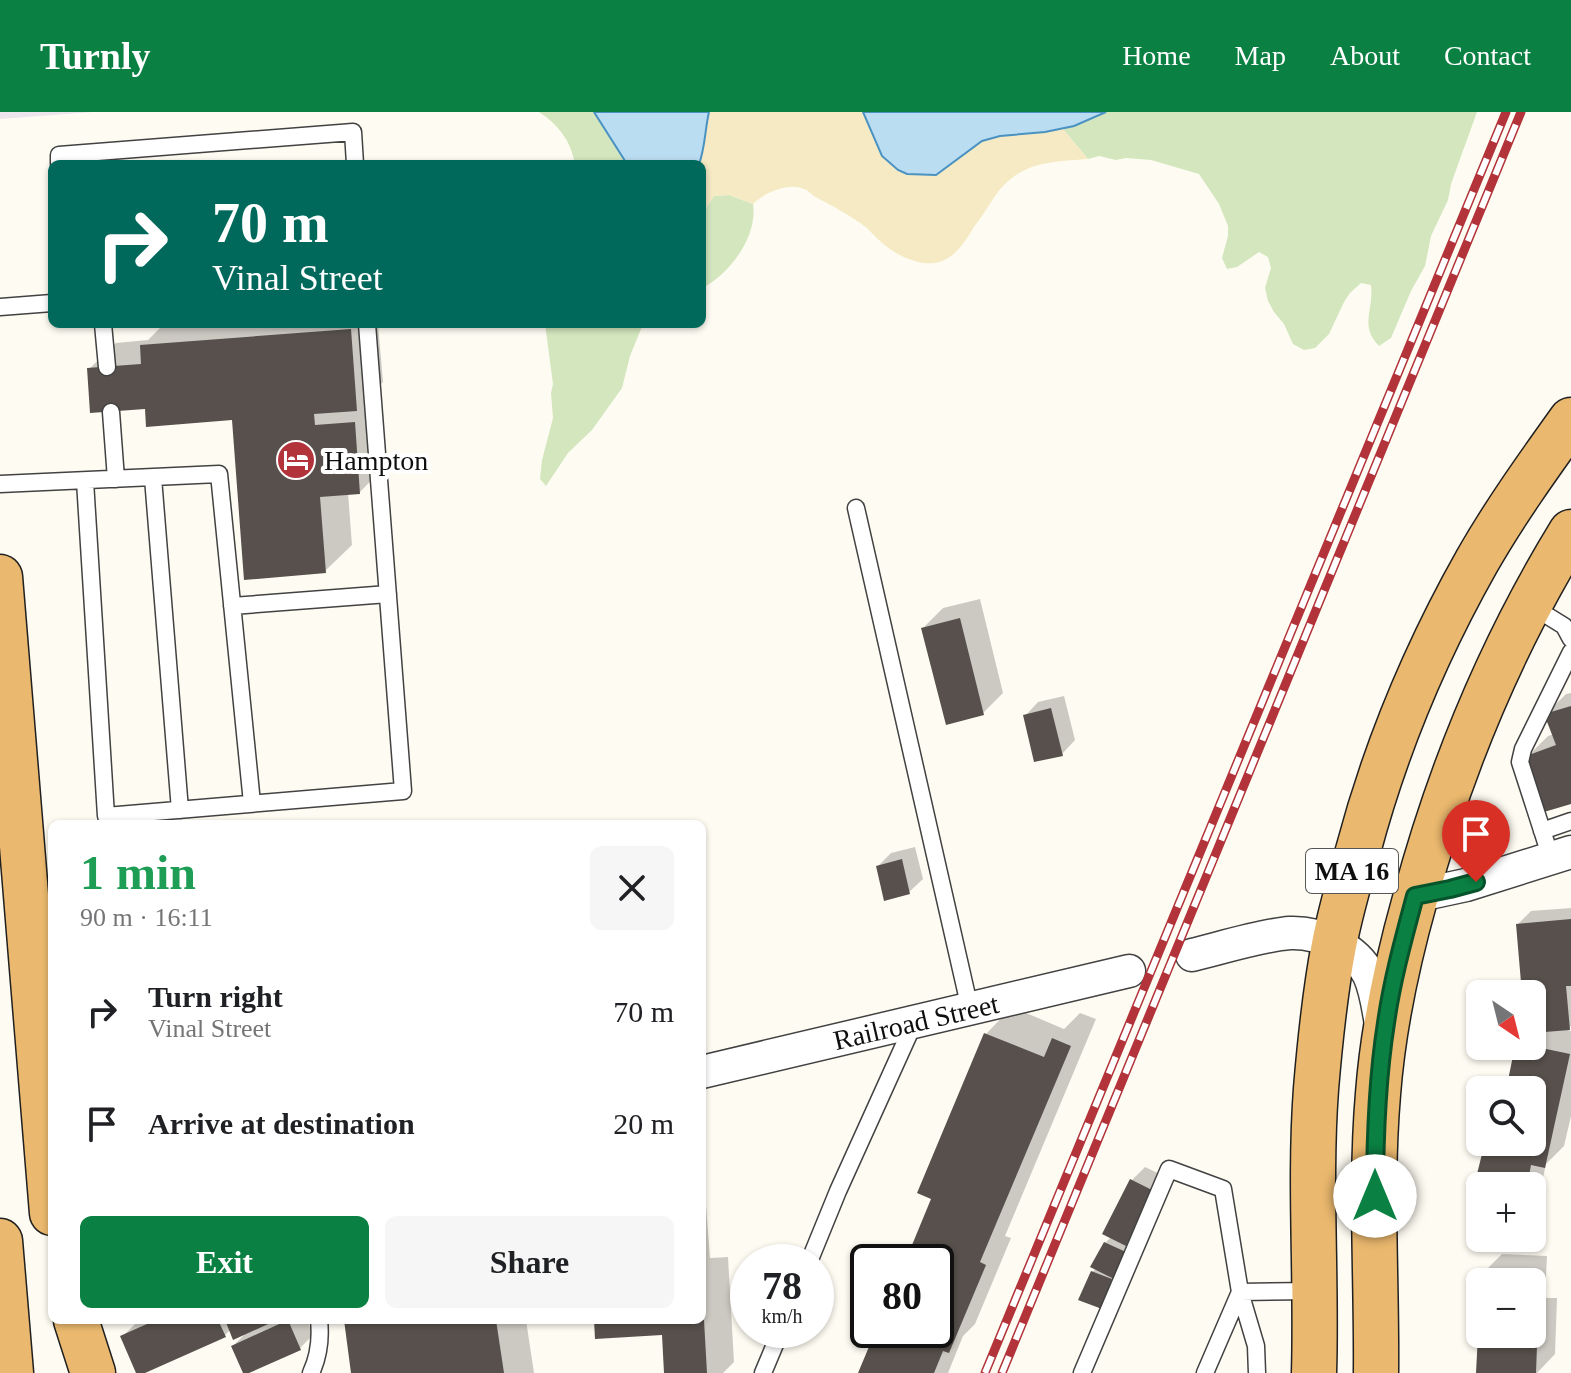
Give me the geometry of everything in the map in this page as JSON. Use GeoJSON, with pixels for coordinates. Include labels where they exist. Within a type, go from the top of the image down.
{"type":"FeatureCollection","features":[{"type":"Feature","properties":{"kind":"highway","name":"MA 16"},"geometry":{"type":"LineString","coordinates":[[1314,1373],[1315,1114],[1321,1038],[1334,943],[1370,806],[1393,738],[1444,624],[1489,540],[1571,420]]}},
{"type":"Feature","properties":{"kind":"highway","name":"MA 16"},"geometry":{"type":"LineString","coordinates":[[1377,1372],[1376,1122],[1384,1038],[1397,969],[1439,815],[1462,750],[1529,604],[1571,532]]}},
{"type":"Feature","properties":{"kind":"highway"},"geometry":{"type":"LineString","coordinates":[[0,577],[48,1164]]}},
{"type":"Feature","properties":{"kind":"highway"},"geometry":{"type":"LineString","coordinates":[[0,1241],[11,1373]]}},
{"type":"Feature","properties":{"kind":"highway"},"geometry":{"type":"LineString","coordinates":[[61,1324],[64,1373]]}},
{"type":"Feature","properties":{"kind":"highway"},"geometry":{"type":"LineString","coordinates":[[77,1324],[93,1373]]}},
{"type":"Feature","properties":{"kind":"street"},"geometry":{"type":"LineString","coordinates":[[1415,896],[1466,885],[1555,847]]}},
{"type":"Feature","properties":{"kind":"street"},"geometry":{"type":"LineString","coordinates":[[1192,955],[1291,933],[1306,934],[1334,943],[1353,955],[1367,972],[1373,984],[1384,1038]]}},
{"type":"Feature","properties":{"kind":"street","name":"Railroad Street"},"geometry":{"type":"LineString","coordinates":[[706,1071],[1129,971]]}},
{"type":"Feature","properties":{"kind":"lane"},"geometry":{"type":"LineString","coordinates":[[59,160],[59,155],[353,132],[355,160]]}},
{"type":"Feature","properties":{"kind":"lane"},"geometry":{"type":"LineString","coordinates":[[0,307],[48,303]]}},
{"type":"Feature","properties":{"kind":"lane"},"geometry":{"type":"LineString","coordinates":[[103,328],[107,367]]}},
{"type":"Feature","properties":{"kind":"lane"},"geometry":{"type":"LineString","coordinates":[[85,481],[106,816],[403,791],[367,328]]}},
{"type":"Feature","properties":{"kind":"lane"},"geometry":{"type":"LineString","coordinates":[[111,412],[116,479]]}},
{"type":"Feature","properties":{"kind":"lane"},"geometry":{"type":"LineString","coordinates":[[0,484],[219,474],[252,803]]}},
{"type":"Feature","properties":{"kind":"lane"},"geometry":{"type":"LineString","coordinates":[[153,478],[180,810]]}},
{"type":"Feature","properties":{"kind":"lane"},"geometry":{"type":"LineString","coordinates":[[856,508],[970,1009]]}},
{"type":"Feature","properties":{"kind":"lane"},"geometry":{"type":"LineString","coordinates":[[232,606],[388,594]]}},
{"type":"Feature","properties":{"kind":"lane"},"geometry":{"type":"LineString","coordinates":[[1529,604],[1564,626],[1571,639]]}},
{"type":"Feature","properties":{"kind":"lane"},"geometry":{"type":"LineString","coordinates":[[1555,847],[1520,762],[1523,749],[1571,657]]}},
{"type":"Feature","properties":{"kind":"lane"},"geometry":{"type":"LineString","coordinates":[[1555,847],[1571,821]]}},
{"type":"Feature","properties":{"kind":"lane"},"geometry":{"type":"LineString","coordinates":[[816,1244],[914,1022]]}},
{"type":"Feature","properties":{"kind":"lane"},"geometry":{"type":"LineString","coordinates":[[1082,1373],[1169,1169],[1223,1189],[1240,1292],[1256,1346],[1257,1373]]}},
{"type":"Feature","properties":{"kind":"lane"},"geometry":{"type":"LineString","coordinates":[[1240,1292],[1314,1291]]}},
{"type":"Feature","properties":{"kind":"lane"},"geometry":{"type":"LineString","coordinates":[[1205,1373],[1240,1292]]}},
{"type":"Feature","properties":{"kind":"lane"},"geometry":{"type":"LineString","coordinates":[[311,1373],[318,1355],[319,1324]]}},
{"type":"Feature","properties":{"kind":"lane"},"geometry":{"type":"LineString","coordinates":[[763,1373],[773,1348]]}},
{"type":"Feature","properties":{"kind":"shaded area"},"geometry":{"type":"Polygon","coordinates":[[[0,112],[93,112],[0,119],[0,112]]]}},
{"type":"Feature","properties":{"kind":"green space"},"geometry":{"type":"Polygon","coordinates":[[[539,112],[709,112],[700,160],[574,160],[563,134],[539,112]]]}},
{"type":"Feature","properties":{"kind":"green space"},"geometry":{"type":"Polygon","coordinates":[[[863,112],[1477,112],[1448,200],[1431,236],[1425,266],[1391,338],[1379,346],[1373,339],[1368,325],[1371,285],[1361,283],[1344,302],[1329,334],[1315,348],[1304,350],[1293,344],[1268,301],[1265,288],[1271,268],[1268,257],[1259,252],[1237,267],[1227,269],[1222,258],[1228,226],[1219,204],[1199,174],[1151,160],[1116,160],[1099,156],[1088,159],[1063,129],[867,122],[863,112]]]}},
{"type":"Feature","properties":{"kind":"green space"},"geometry":{"type":"Polygon","coordinates":[[[729,195],[753,204],[753,216],[751,229],[740,253],[732,264],[706,286],[706,208],[714,196],[729,195]]]}},
{"type":"Feature","properties":{"kind":"green space"},"geometry":{"type":"Polygon","coordinates":[[[546,328],[641,328],[622,388],[592,430],[568,453],[546,486],[540,479],[553,418],[553,384],[546,328]]]}},
{"type":"Feature","properties":{"kind":"sand"},"geometry":{"type":"Polygon","coordinates":[[[709,112],[863,112],[882,156],[907,174],[936,175],[982,141],[1063,129],[1088,159],[1048,163],[1020,172],[999,191],[957,251],[939,262],[923,263],[894,252],[854,219],[798,187],[777,190],[753,204],[729,195],[714,196],[706,208],[706,160],[700,160],[709,112]]]}},
{"type":"Feature","properties":{"kind":"water"},"geometry":{"type":"Polygon","coordinates":[[[594,112],[709,112],[700,160],[624,160],[594,112]]]}},
{"type":"Feature","properties":{"kind":"water"},"geometry":{"type":"Polygon","coordinates":[[[863,112],[1106,112],[1074,126],[982,141],[936,175],[907,174],[898,170],[882,156],[863,112]]]}},
{"type":"Feature","properties":{"kind":"building","name":"Hampton"},"geometry":{"type":"Polygon","coordinates":[[[351,329],[357,411],[314,414],[315,425],[355,422],[360,494],[320,497],[326,573],[244,580],[232,420],[146,427],[145,409],[90,413],[87,368],[141,364],[140,345],[351,329]]]}},
{"type":"Feature","properties":{"kind":"building"},"geometry":{"type":"Polygon","coordinates":[[[960,618],[984,715],[946,725],[921,628],[960,618]]]}},
{"type":"Feature","properties":{"kind":"building"},"geometry":{"type":"Polygon","coordinates":[[[1571,706],[1571,804],[1544,812],[1526,756],[1556,745],[1544,714],[1571,706]]]}},
{"type":"Feature","properties":{"kind":"building"},"geometry":{"type":"Polygon","coordinates":[[[1051,708],[1063,756],[1034,762],[1023,715],[1051,708]]]}},
{"type":"Feature","properties":{"kind":"building"},"geometry":{"type":"Polygon","coordinates":[[[902,859],[910,894],[884,901],[876,866],[902,859]]]}},
{"type":"Feature","properties":{"kind":"building"},"geometry":{"type":"Polygon","coordinates":[[[1571,919],[1571,986],[1566,986],[1570,1030],[1546,1032],[1546,980],[1521,980],[1516,924],[1571,919]]]}},
{"type":"Feature","properties":{"kind":"building"},"geometry":{"type":"Polygon","coordinates":[[[984,1033],[1044,1057],[1052,1038],[1071,1046],[980,1262],[986,1265],[954,1341],[954,1244],[912,1244],[931,1199],[917,1193],[984,1033]]]}},
{"type":"Feature","properties":{"kind":"building"},"geometry":{"type":"Polygon","coordinates":[[[1546,1049],[1570,1054],[1545,1168],[1531,1165],[1530,1172],[1478,1172],[1482,1156],[1546,1156],[1546,1076],[1509,1076],[1512,1060],[1546,1060],[1546,1049]]]}},
{"type":"Feature","properties":{"kind":"building"},"geometry":{"type":"Polygon","coordinates":[[[1130,1179],[1154,1191],[1126,1246],[1102,1234],[1130,1179]]]}},
{"type":"Feature","properties":{"kind":"building"},"geometry":{"type":"Polygon","coordinates":[[[1104,1242],[1126,1252],[1114,1279],[1090,1267],[1104,1242]]]}},
{"type":"Feature","properties":{"kind":"building"},"geometry":{"type":"Polygon","coordinates":[[[1091,1271],[1112,1279],[1102,1309],[1078,1300],[1091,1271]]]}},
{"type":"Feature","properties":{"kind":"building"},"geometry":{"type":"Polygon","coordinates":[[[147,1324],[220,1324],[226,1337],[145,1373],[136,1373],[120,1336],[147,1324]]]}},
{"type":"Feature","properties":{"kind":"building"},"geometry":{"type":"Polygon","coordinates":[[[227,1324],[268,1324],[233,1340],[227,1324]]]}},
{"type":"Feature","properties":{"kind":"building"},"geometry":{"type":"Polygon","coordinates":[[[279,1324],[290,1324],[301,1350],[243,1373],[231,1346],[279,1324]]]}},
{"type":"Feature","properties":{"kind":"building"},"geometry":{"type":"Polygon","coordinates":[[[345,1324],[497,1324],[504,1373],[351,1373],[345,1324]]]}},
{"type":"Feature","properties":{"kind":"building"},"geometry":{"type":"Polygon","coordinates":[[[594,1324],[704,1324],[707,1373],[664,1373],[662,1335],[595,1339],[594,1324]]]}},
{"type":"Feature","properties":{"kind":"building"},"geometry":{"type":"Polygon","coordinates":[[[868,1348],[951,1348],[949,1353],[943,1351],[934,1373],[858,1373],[868,1348]]]}},
{"type":"Feature","properties":{"kind":"building"},"geometry":{"type":"Polygon","coordinates":[[[1477,1348],[1537,1348],[1536,1373],[1476,1373],[1477,1348]]]}},
{"type":"Feature","properties":{"kind":"railway"},"geometry":{"type":"LineString","coordinates":[[985,1373],[1506,112]]}},
{"type":"Feature","properties":{"kind":"railway"},"geometry":{"type":"LineString","coordinates":[[1002,1373],[1521,112]]}},
{"type":"Feature","properties":{"kind":"place","name":"Hampton"},"geometry":{"type":"Point","coordinates":[296,460]}},
{"type":"Feature","properties":{"kind":"route"},"geometry":{"type":"LineString","coordinates":[[1375,1196],[1380,1066],[1389,1002],[1415,896],[1476,882]]}}]}
